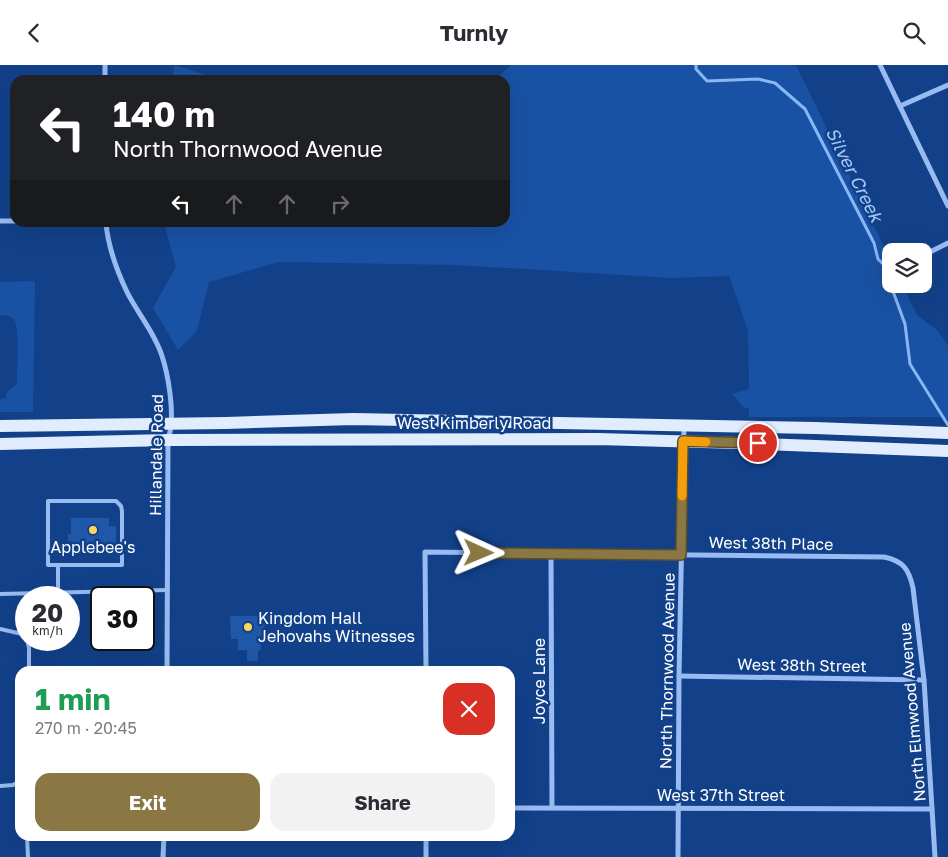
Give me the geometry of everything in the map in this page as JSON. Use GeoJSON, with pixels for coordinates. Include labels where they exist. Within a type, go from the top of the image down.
{"type":"FeatureCollection","features":[{"type":"Feature","properties":{"kind":"main road","name":"West Kimberly Road"},"geometry":{"type":"LineString","coordinates":[[0,426],[353,419],[815,428],[948,433]]}},
{"type":"Feature","properties":{"kind":"main road","name":"West Kimberly Road"},"geometry":{"type":"LineString","coordinates":[[0,444],[168,440],[598,439],[948,451]]}},
{"type":"Feature","properties":{"kind":"street"},"geometry":{"type":"LineString","coordinates":[[880,65],[948,206]]}},
{"type":"Feature","properties":{"kind":"street"},"geometry":{"type":"LineString","coordinates":[[900,106],[948,85]]}},
{"type":"Feature","properties":{"kind":"street","name":"Hillandale Road"},"geometry":{"type":"LineString","coordinates":[[106,227],[114,259],[127,292],[151,332],[162,355],[170,388],[172,424],[168,440],[167,666]]}},
{"type":"Feature","properties":{"kind":"street"},"geometry":{"type":"LineString","coordinates":[[932,251],[948,243]]}},
{"type":"Feature","properties":{"kind":"street","name":"North Thornwood Avenue"},"geometry":{"type":"LineString","coordinates":[[678,857],[679,675],[684,426]]}},
{"type":"Feature","properties":{"kind":"street","name":"West 38th Place"},"geometry":{"type":"LineString","coordinates":[[426,666],[425,552],[884,557],[895,559],[904,566]]}},
{"type":"Feature","properties":{"kind":"street","name":"Joyce Lane"},"geometry":{"type":"LineString","coordinates":[[551,554],[552,808]]}},
{"type":"Feature","properties":{"kind":"street","name":"North Elmwood Avenue"},"geometry":{"type":"LineString","coordinates":[[904,566],[910,576],[924,680],[935,857]]}},
{"type":"Feature","properties":{"kind":"street","name":"West 38th Street"},"geometry":{"type":"LineString","coordinates":[[679,675],[924,680]]}},
{"type":"Feature","properties":{"kind":"street","name":"West 37th Street"},"geometry":{"type":"LineString","coordinates":[[515,808],[932,809]]}},
{"type":"Feature","properties":{"kind":"street"},"geometry":{"type":"LineString","coordinates":[[163,857],[164,841]]}},
{"type":"Feature","properties":{"kind":"street"},"geometry":{"type":"LineString","coordinates":[[426,841],[426,857]]}},
{"type":"Feature","properties":{"kind":"lane"},"geometry":{"type":"LineString","coordinates":[[48,501],[116,501],[122,511],[122,565],[58,565],[48,565],[48,501]]}},
{"type":"Feature","properties":{"kind":"lane"},"geometry":{"type":"LineString","coordinates":[[58,565],[58,586]]}},
{"type":"Feature","properties":{"kind":"lane"},"geometry":{"type":"LineString","coordinates":[[80,592],[167,590]]}},
{"type":"Feature","properties":{"kind":"lane"},"geometry":{"type":"LineString","coordinates":[[0,594],[15,594]]}},
{"type":"Feature","properties":{"kind":"lane"},"geometry":{"type":"LineString","coordinates":[[0,629],[15,632]]}},
{"type":"Feature","properties":{"kind":"lane"},"geometry":{"type":"LineString","coordinates":[[29,651],[29,666]]}},
{"type":"Feature","properties":{"kind":"lane"},"geometry":{"type":"LineString","coordinates":[[0,786],[15,784]]}},
{"type":"Feature","properties":{"kind":"lane"},"geometry":{"type":"LineString","coordinates":[[27,841],[28,857]]}},
{"type":"Feature","properties":{"kind":"shaded area"},"geometry":{"type":"Polygon","coordinates":[[[174,65],[206,75],[173,75],[174,65]]]}},
{"type":"Feature","properties":{"kind":"shaded area"},"geometry":{"type":"Polygon","coordinates":[[[510,65],[796,65],[882,243],[882,293],[906,293],[917,315],[937,330],[948,346],[948,419],[939,417],[749,417],[749,408],[744,408],[732,394],[749,389],[748,330],[729,276],[671,278],[459,265],[278,262],[209,282],[197,331],[178,350],[153,308],[176,267],[165,227],[510,227],[510,75],[500,75],[510,65]]]}},
{"type":"Feature","properties":{"kind":"shaded area"},"geometry":{"type":"Polygon","coordinates":[[[35,281],[33,412],[0,412],[0,399],[6,398],[7,391],[14,387],[17,382],[18,349],[16,324],[13,318],[0,315],[0,282],[35,281]]]}},
{"type":"Feature","properties":{"kind":"building","name":"Applebee's"},"geometry":{"type":"Polygon","coordinates":[[[71,518],[109,518],[109,526],[116,526],[116,547],[71,546],[71,541],[68,541],[68,534],[71,534],[71,518]]]}},
{"type":"Feature","properties":{"kind":"building","name":"Kingdom Hall Jehovahs Witnesses"},"geometry":{"type":"Polygon","coordinates":[[[230,616],[264,616],[265,638],[260,639],[261,650],[258,650],[258,661],[247,661],[247,650],[238,650],[238,639],[231,639],[230,616]]]}},
{"type":"Feature","properties":{"kind":"waterway","name":"Silver Creek"},"geometry":{"type":"LineString","coordinates":[[696,65],[696,69],[707,81],[758,79],[775,83],[805,109],[874,243],[878,259],[883,264],[905,324],[910,364],[948,425]]}},
{"type":"Feature","properties":{"kind":"slow traffic"},"geometry":{"type":"LineString","coordinates":[[682,496],[683,441],[706,442]]}},
{"type":"Feature","properties":{"kind":"place","name":"Applebee's"},"geometry":{"type":"Point","coordinates":[93,530]}},
{"type":"Feature","properties":{"kind":"place","name":"Kingdom Hall Jehovahs Witnesses"},"geometry":{"type":"Point","coordinates":[248,627]}},
{"type":"Feature","properties":{"kind":"route"},"geometry":{"type":"LineString","coordinates":[[479,553],[681,555],[683,441],[758,443]]}}]}
